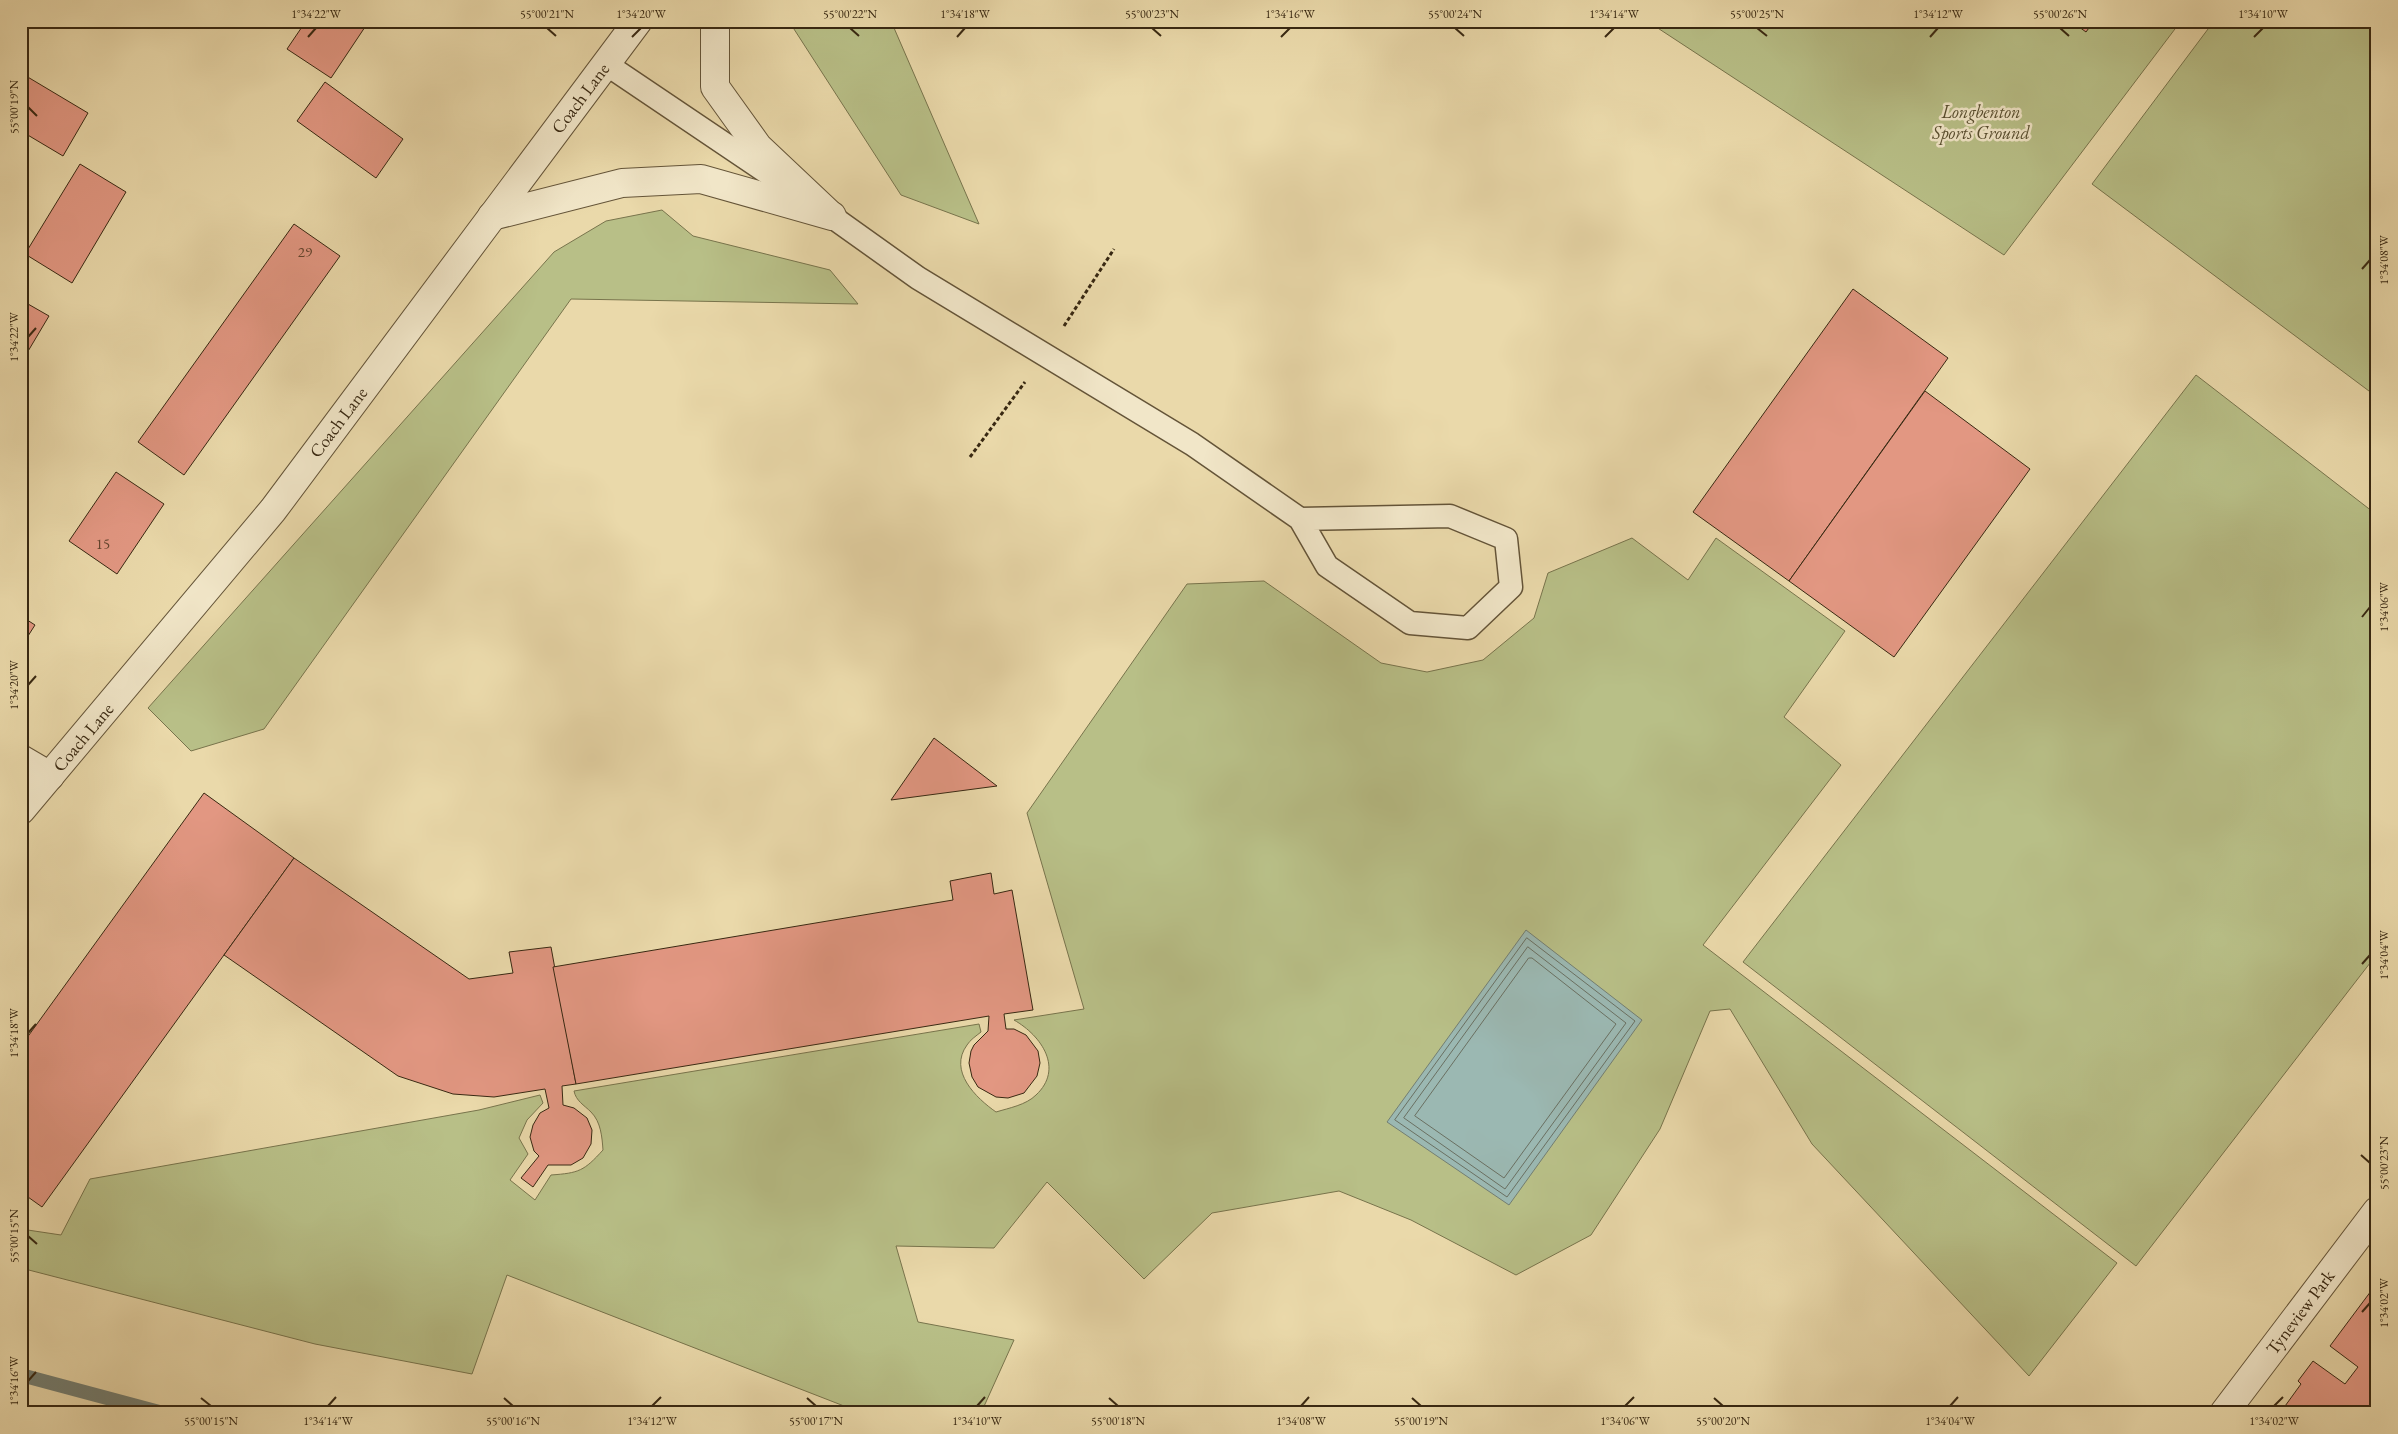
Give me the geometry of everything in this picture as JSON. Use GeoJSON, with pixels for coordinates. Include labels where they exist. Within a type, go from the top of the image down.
{"type":"FeatureCollection","features":[{"type":"Feature","properties":{"kind":"street","name":"Coach Lane"},"geometry":{"type":"LineString","coordinates":[[21,810],[273,510],[638,21]]}},
{"type":"Feature","properties":{"kind":"street"},"geometry":{"type":"LineString","coordinates":[[715,21],[715,87],[758,147],[832,216]]}},
{"type":"Feature","properties":{"kind":"street"},"geometry":{"type":"LineString","coordinates":[[492,216],[622,183],[701,179],[832,216]]}},
{"type":"Feature","properties":{"kind":"street"},"geometry":{"type":"LineString","coordinates":[[21,760],[50,776]]}},
{"type":"Feature","properties":{"kind":"street","name":"Tyneview Park"},"geometry":{"type":"LineString","coordinates":[[2224,1413],[2377,1211]]}},
{"type":"Feature","properties":{"kind":"lane"},"geometry":{"type":"LineString","coordinates":[[606,64],[832,216],[918,278],[1192,444],[1300,519],[1327,566],[1410,623],[1468,628],[1510,587],[1506,539],[1450,516],[1300,519]]}},
{"type":"Feature","properties":{"kind":"path"},"geometry":{"type":"LineString","coordinates":[[970,458],[1045,355],[1114,249]]}},
{"type":"Feature","properties":{"kind":"green space"},"geometry":{"type":"Polygon","coordinates":[[[755,21],[891,21],[979,224],[901,195],[792,26],[755,21]]]}},
{"type":"Feature","properties":{"kind":"green space","name":"Longbenton Sports Ground"},"geometry":{"type":"Polygon","coordinates":[[[1647,21],[2181,21],[2004,255],[1647,21]]]}},
{"type":"Feature","properties":{"kind":"green space"},"geometry":{"type":"Polygon","coordinates":[[[2214,21],[2377,21],[2377,397],[2092,184],[2214,21]]]}},
{"type":"Feature","properties":{"kind":"green space"},"geometry":{"type":"Polygon","coordinates":[[[662,210],[693,236],[830,270],[858,304],[571,299],[264,729],[191,751],[148,708],[554,252],[606,221],[662,210]]]}},
{"type":"Feature","properties":{"kind":"green space"},"geometry":{"type":"Polygon","coordinates":[[[2196,375],[2377,515],[2377,954],[2136,1266],[1743,962],[2196,375]]]}},
{"type":"Feature","properties":{"kind":"green space"},"geometry":{"type":"Polygon","coordinates":[[[1632,538],[1688,580],[1716,538],[1845,631],[1784,717],[1841,765],[1703,945],[2117,1263],[2029,1376],[1812,1144],[1730,1009],[1710,1011],[1660,1129],[1591,1235],[1516,1275],[1411,1220],[1339,1191],[1212,1213],[1144,1279],[1047,1182],[994,1248],[896,1246],[918,1322],[1014,1340],[981,1413],[862,1413],[507,1275],[472,1374],[315,1344],[21,1268],[21,1229],[61,1235],[90,1179],[479,1110],[540,1095],[543,1103],[527,1120],[519,1138],[528,1154],[510,1180],[535,1200],[551,1175],[580,1170],[586,1167],[603,1150],[597,1120],[578,1100],[574,1091],[979,1024],[981,1032],[968,1043],[962,1055],[961,1064],[967,1083],[980,1099],[996,1112],[1022,1104],[1036,1095],[1044,1085],[1048,1075],[1049,1064],[1041,1044],[1014,1020],[1084,1009],[1027,813],[1187,584],[1264,581],[1381,663],[1427,672],[1483,660],[1534,618],[1548,573],[1632,538]]]}},
{"type":"Feature","properties":{"kind":"water"},"geometry":{"type":"Polygon","coordinates":[[[1526,930],[1642,1020],[1509,1205],[1387,1122],[1526,930]]]}},
{"type":"Feature","properties":{"kind":"building"},"geometry":{"type":"Polygon","coordinates":[[[306,21],[369,21],[331,78],[287,49],[306,21]]]}},
{"type":"Feature","properties":{"kind":"building"},"geometry":{"type":"Polygon","coordinates":[[[2071,21],[2094,21],[2086,32],[2071,21]]]}},
{"type":"Feature","properties":{"kind":"building"},"geometry":{"type":"Polygon","coordinates":[[[21,73],[88,113],[63,156],[21,131],[21,73]]]}},
{"type":"Feature","properties":{"kind":"building"},"geometry":{"type":"Polygon","coordinates":[[[325,82],[403,139],[376,178],[297,121],[325,82]]]}},
{"type":"Feature","properties":{"kind":"building"},"geometry":{"type":"Polygon","coordinates":[[[80,164],[126,192],[72,283],[25,254],[80,164]]]}},
{"type":"Feature","properties":{"kind":"building"},"geometry":{"type":"Polygon","coordinates":[[[294,224],[340,256],[184,475],[138,442],[294,224]]]}},
{"type":"Feature","properties":{"kind":"building"},"geometry":{"type":"Polygon","coordinates":[[[1853,289],[1948,358],[1789,581],[1693,512],[1853,289]]]}},
{"type":"Feature","properties":{"kind":"building"},"geometry":{"type":"Polygon","coordinates":[[[21,300],[49,316],[21,363],[21,300]]]}},
{"type":"Feature","properties":{"kind":"building"},"geometry":{"type":"Polygon","coordinates":[[[1925,391],[2030,469],[1894,657],[1789,581],[1925,391]]]}},
{"type":"Feature","properties":{"kind":"building"},"geometry":{"type":"Polygon","coordinates":[[[116,472],[164,504],[117,574],[69,541],[116,472]]]}},
{"type":"Feature","properties":{"kind":"building"},"geometry":{"type":"Polygon","coordinates":[[[21,616],[35,625],[21,647],[21,616]]]}},
{"type":"Feature","properties":{"kind":"building"},"geometry":{"type":"Polygon","coordinates":[[[934,738],[997,786],[891,800],[934,738]]]}},
{"type":"Feature","properties":{"kind":"building"},"geometry":{"type":"Polygon","coordinates":[[[204,793],[294,858],[42,1207],[21,1192],[21,1046],[204,793]]]}},
{"type":"Feature","properties":{"kind":"building"},"geometry":{"type":"Polygon","coordinates":[[[294,858],[469,979],[513,973],[509,952],[551,947],[576,1084],[562,1086],[563,1105],[574,1108],[587,1118],[592,1130],[591,1144],[583,1158],[571,1165],[548,1165],[533,1187],[521,1178],[539,1156],[534,1151],[530,1137],[533,1125],[540,1113],[549,1108],[545,1089],[494,1097],[453,1094],[398,1076],[224,955],[294,858]]]}},
{"type":"Feature","properties":{"kind":"building"},"geometry":{"type":"Polygon","coordinates":[[[991,873],[994,894],[1012,890],[1033,1010],[1004,1014],[1006,1029],[1014,1029],[1026,1035],[1038,1051],[1040,1063],[1037,1076],[1024,1093],[1008,1098],[996,1097],[978,1087],[972,1077],[969,1063],[971,1051],[974,1045],[988,1031],[989,1016],[576,1084],[553,967],[953,900],[950,881],[991,873]]]}},
{"type":"Feature","properties":{"kind":"building"},"geometry":{"type":"Polygon","coordinates":[[[2377,1283],[2377,1413],[2280,1413],[2301,1384],[2298,1381],[2313,1361],[2345,1384],[2358,1367],[2330,1346],[2377,1283]]]}},
{"type":"Feature","properties":{"kind":"waterway"},"geometry":{"type":"LineString","coordinates":[[21,1375],[163,1413]]}}]}
